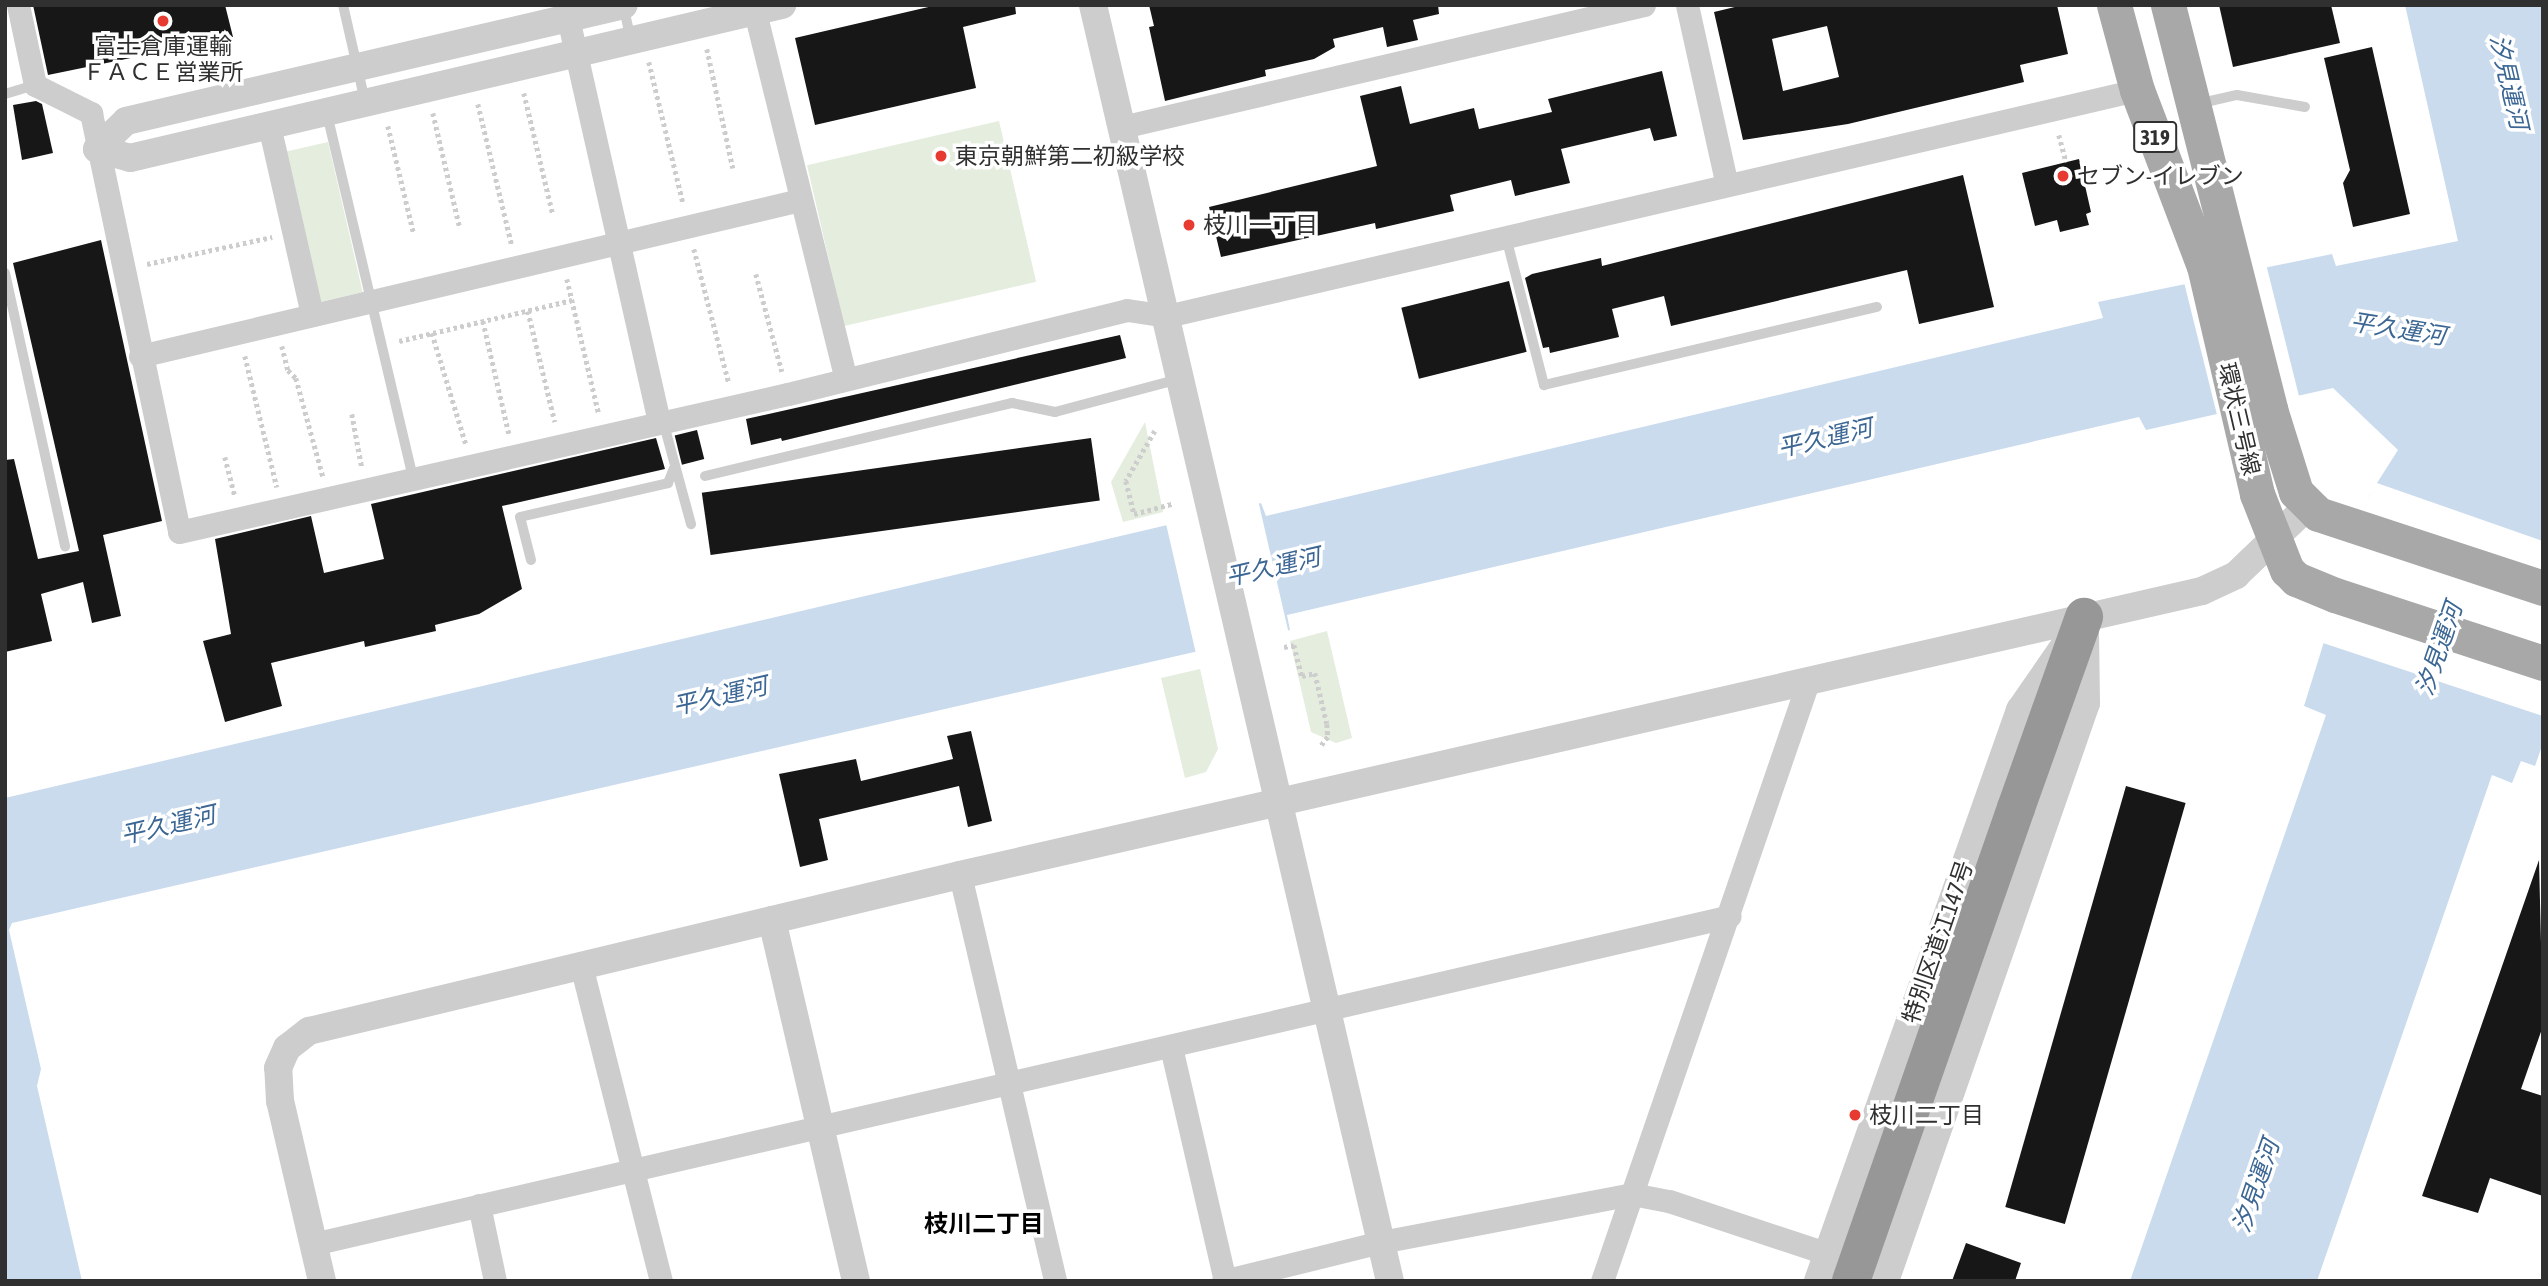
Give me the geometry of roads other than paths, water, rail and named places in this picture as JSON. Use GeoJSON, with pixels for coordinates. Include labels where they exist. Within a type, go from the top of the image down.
{"type":"FeatureCollection","features":[{"type":"Feature","properties":{"kind":"highway"},"geometry":{"type":"LineString","coordinates":[[1867,1275],[2016,808],[2084,617]]}},
{"type":"Feature","properties":{"kind":"main road","name":"環状三号線"},"geometry":{"type":"LineString","coordinates":[[2114,5],[2137,90],[2219,262]]}},
{"type":"Feature","properties":{"kind":"main road","name":"環状三号線"},"geometry":{"type":"LineString","coordinates":[[2168,5],[2194,105],[2219,262],[2255,413],[2273,544],[2296,579],[2335,596],[2543,663]]}},
{"type":"Feature","properties":{"kind":"main road","name":"環状三号線"},"geometry":{"type":"LineString","coordinates":[[2255,413],[2307,507]]}},
{"type":"Feature","properties":{"kind":"main road"},"geometry":{"type":"LineString","coordinates":[[2307,507],[2355,527],[2543,589]]}},
{"type":"Feature","properties":{"kind":"street"},"geometry":{"type":"LineString","coordinates":[[18,5],[36,85],[91,113],[179,532],[788,394],[845,377],[1127,310],[1167,316],[2137,90]]}},
{"type":"Feature","properties":{"kind":"street"},"geometry":{"type":"LineString","coordinates":[[97,149],[126,121],[624,5]]}},
{"type":"Feature","properties":{"kind":"street"},"geometry":{"type":"LineString","coordinates":[[1093,5],[1182,378],[1277,803],[1329,1011],[1390,1281]]}},
{"type":"Feature","properties":{"kind":"street"},"geometry":{"type":"LineString","coordinates":[[1122,127],[1644,5]]}},
{"type":"Feature","properties":{"kind":"street"},"geometry":{"type":"LineString","coordinates":[[1687,5],[1727,185]]}},
{"type":"Feature","properties":{"kind":"street"},"geometry":{"type":"LineString","coordinates":[[97,149],[131,158],[769,8],[800,200],[845,377]]}},
{"type":"Feature","properties":{"kind":"street"},"geometry":{"type":"LineString","coordinates":[[568,18],[661,421]]}},
{"type":"Feature","properties":{"kind":"street"},"geometry":{"type":"LineString","coordinates":[[268,125],[312,316]]}},
{"type":"Feature","properties":{"kind":"street"},"geometry":{"type":"LineString","coordinates":[[140,356],[800,200]]}},
{"type":"Feature","properties":{"kind":"street"},"geometry":{"type":"LineString","coordinates":[[322,1281],[280,1101],[278,1068],[288,1048],[309,1031],[351,1018],[960,875],[2202,591],[2236,575],[2273,544],[2307,507]]}},
{"type":"Feature","properties":{"kind":"street","name":"特別区道江147号"},"geometry":{"type":"LineString","coordinates":[[1867,1275],[2086,703],[2084,617]]}},
{"type":"Feature","properties":{"kind":"street","name":"特別区道江147号"},"geometry":{"type":"LineString","coordinates":[[1867,1275],[2020,710],[2084,617]]}},
{"type":"Feature","properties":{"kind":"street"},"geometry":{"type":"LineString","coordinates":[[1602,1281],[1730,916],[1809,679]]}},
{"type":"Feature","properties":{"kind":"street"},"geometry":{"type":"LineString","coordinates":[[960,875],[1055,1281]]}},
{"type":"Feature","properties":{"kind":"street"},"geometry":{"type":"LineString","coordinates":[[313,1244],[634,1172],[1730,916]]}},
{"type":"Feature","properties":{"kind":"street"},"geometry":{"type":"LineString","coordinates":[[772,920],[856,1281]]}},
{"type":"Feature","properties":{"kind":"street"},"geometry":{"type":"LineString","coordinates":[[581,965],[661,1281]]}},
{"type":"Feature","properties":{"kind":"street"},"geometry":{"type":"LineString","coordinates":[[1171,1047],[1224,1281],[1381,1242],[1632,1194],[1669,1200],[1867,1275]]}},
{"type":"Feature","properties":{"kind":"street"},"geometry":{"type":"LineString","coordinates":[[479,1205],[495,1281]]}},
{"type":"Feature","properties":{"kind":"street","name":"特別区道江147号"},"geometry":{"type":"LineString","coordinates":[[1818,1281],[1867,1275]]}},
{"type":"Feature","properties":{"kind":"lane"},"geometry":{"type":"LineString","coordinates":[[343,5],[357,67],[374,101]]}},
{"type":"Feature","properties":{"kind":"lane"},"geometry":{"type":"LineString","coordinates":[[624,5],[631,41]]}},
{"type":"Feature","properties":{"kind":"lane"},"geometry":{"type":"LineString","coordinates":[[5,94],[36,85]]}},
{"type":"Feature","properties":{"kind":"lane"},"geometry":{"type":"LineString","coordinates":[[2194,105],[2237,95],[2305,107]]}},
{"type":"Feature","properties":{"kind":"lane"},"geometry":{"type":"LineString","coordinates":[[327,112],[413,479]]}},
{"type":"Feature","properties":{"kind":"lane"},"geometry":{"type":"LineString","coordinates":[[1506,237],[1544,385],[1877,307]]}},
{"type":"Feature","properties":{"kind":"lane"},"geometry":{"type":"LineString","coordinates":[[5,274],[65,547]]}},
{"type":"Feature","properties":{"kind":"lane"},"geometry":{"type":"LineString","coordinates":[[705,476],[1012,403],[1055,412],[1182,378]]}},
{"type":"Feature","properties":{"kind":"lane"},"geometry":{"type":"LineString","coordinates":[[661,421],[674,468],[682,481],[691,524]]}},
{"type":"Feature","properties":{"kind":"lane"},"geometry":{"type":"LineString","coordinates":[[531,560],[520,517],[668,483],[674,468]]}},
{"type":"Feature","properties":{"kind":"water"},"geometry":{"type":"Polygon","coordinates":[[[2405,5],[2543,5],[2543,743],[2535,766],[2521,761],[2512,783],[2492,775],[2317,1281],[2130,1281],[2326,715],[2304,706],[2370,494],[2398,450],[2333,388],[2146,430],[2139,417],[1287,615],[1290,630],[12,923],[9,930],[41,1069],[37,1086],[82,1281],[5,1281],[5,798],[1261,503],[1266,516],[2103,318],[2098,302],[2332,254],[2336,266],[2458,241],[2405,5]]]}},
{"type":"Feature","properties":{"kind":"place","name":"富士倉庫運輸 ＦＡＣＥ営業所"},"geometry":{"type":"Point","coordinates":[163,21]}},
{"type":"Feature","properties":{"kind":"place","name":"東京朝鮮第二初級学校"},"geometry":{"type":"Point","coordinates":[941,156]}},
{"type":"Feature","properties":{"kind":"place","name":"セブン-イレブン"},"geometry":{"type":"Point","coordinates":[2063,176]}},
{"type":"Feature","properties":{"kind":"place","name":"枝川一丁目"},"geometry":{"type":"Point","coordinates":[1189,225]}},
{"type":"Feature","properties":{"kind":"place","name":"枝川二丁目"},"geometry":{"type":"Point","coordinates":[1855,1115]}},
{"type":"Feature","properties":{"kind":"district","name":"枝川二丁目"},"geometry":{"type":"Point","coordinates":[984,1224]}},
{"type":"Feature","properties":{"kind":"water label","name":"汐見運河"},"geometry":{"type":"Point","coordinates":[2509,82]}},
{"type":"Feature","properties":{"kind":"water label","name":"平久運河"},"geometry":{"type":"Point","coordinates":[2398,329]}},
{"type":"Feature","properties":{"kind":"water label","name":"平久運河"},"geometry":{"type":"Point","coordinates":[1825,438]}},
{"type":"Feature","properties":{"kind":"water label","name":"平久運河"},"geometry":{"type":"Point","coordinates":[1273,567]}},
{"type":"Feature","properties":{"kind":"water label","name":"汐見運河"},"geometry":{"type":"Point","coordinates":[2439,649]}},
{"type":"Feature","properties":{"kind":"water label","name":"平久運河"},"geometry":{"type":"Point","coordinates":[720,696]}},
{"type":"Feature","properties":{"kind":"water label","name":"平久運河"},"geometry":{"type":"Point","coordinates":[168,825]}},
{"type":"Feature","properties":{"kind":"water label","name":"汐見運河"},"geometry":{"type":"Point","coordinates":[2256,1186]}}]}
